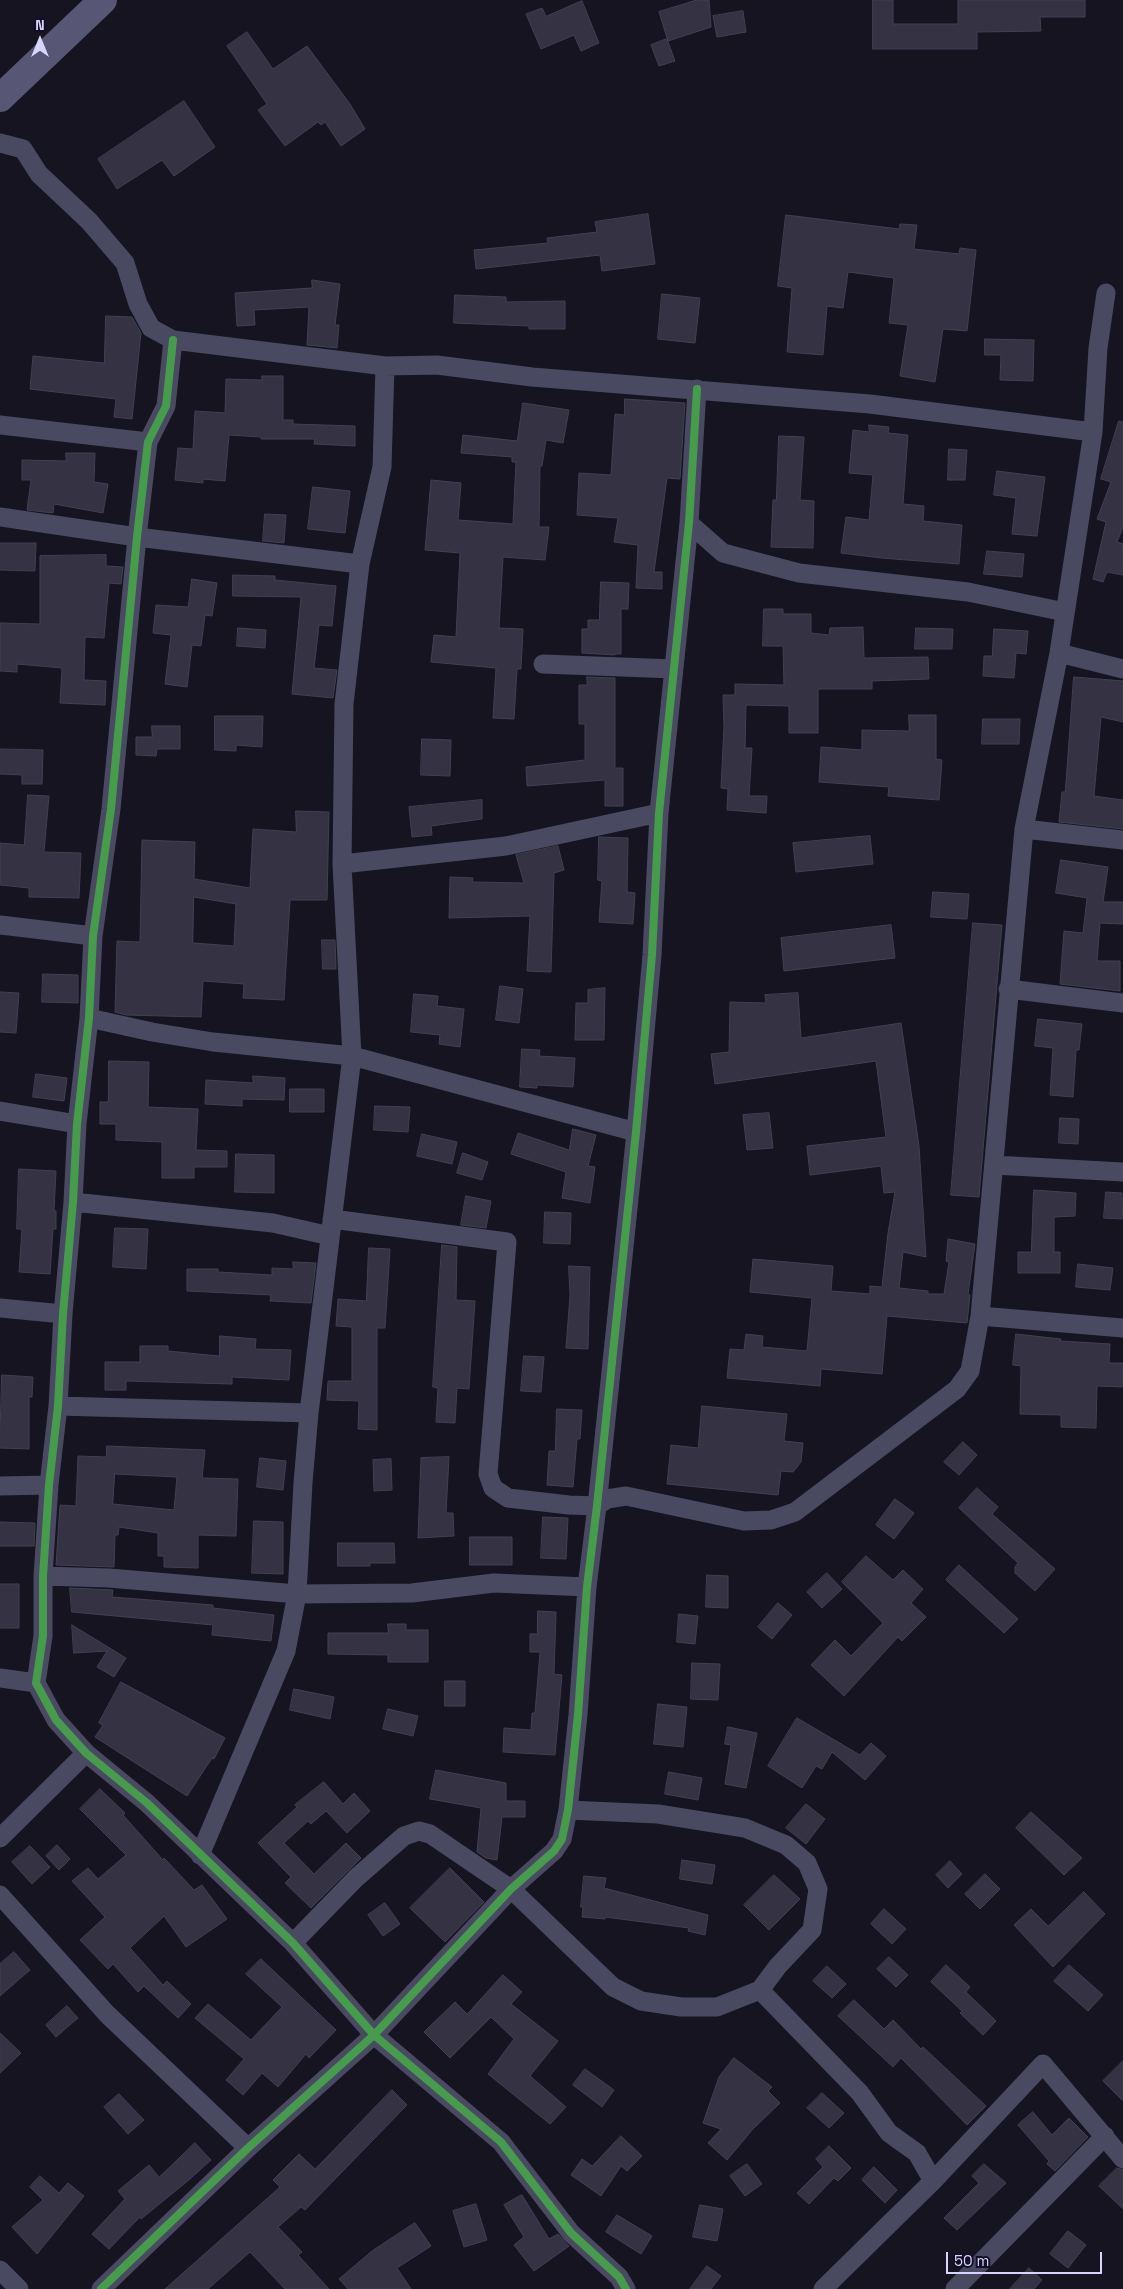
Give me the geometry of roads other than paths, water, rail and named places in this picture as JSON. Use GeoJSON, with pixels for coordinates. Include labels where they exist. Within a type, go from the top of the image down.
{"type":"FeatureCollection","features":[{"type":"Feature","properties":{"kind":"main road"},"geometry":{"type":"LineString","coordinates":[[0,98],[103,0]]}},
{"type":"Feature","properties":{"kind":"street"},"geometry":{"type":"LineString","coordinates":[[0,143],[23,150],[39,174],[89,220],[125,263],[138,304],[151,328],[173,340],[385,366],[437,365],[532,377],[870,404],[1093,432]]}},
{"type":"Feature","properties":{"kind":"street"},"geometry":{"type":"LineString","coordinates":[[73,1202],[273,1222],[508,1242],[488,1474],[493,1488],[508,1498],[569,1505],[597,1506],[607,1499],[626,1496],[744,1521],[771,1520],[795,1512],[957,1389],[970,1371],[980,1316],[1008,989],[1024,830],[1059,653],[1093,432],[1098,348],[1106,293]]}},
{"type":"Feature","properties":{"kind":"street"},"geometry":{"type":"LineString","coordinates":[[173,340],[166,406],[148,442],[111,809],[92,936],[89,1018],[77,1124],[58,1406],[49,1485],[43,1576],[43,1636],[36,1682],[56,1720],[86,1753],[147,1803],[293,1943],[374,2035],[501,2142],[571,2233],[619,2277],[626,2289]]}},
{"type":"Feature","properties":{"kind":"street"},"geometry":{"type":"LineString","coordinates":[[200,1855],[286,1651],[297,1594],[309,1412],[352,1056],[342,864],[344,704],[360,564],[382,467],[385,366]]}},
{"type":"Feature","properties":{"kind":"street"},"geometry":{"type":"LineString","coordinates":[[100,2289],[248,2148],[374,2035],[511,1889],[554,1852],[562,1839],[568,1810],[578,1715],[587,1587],[636,1132],[652,955],[659,813],[689,523],[697,390]]}},
{"type":"Feature","properties":{"kind":"street"},"geometry":{"type":"LineString","coordinates":[[0,425],[148,442]]}},
{"type":"Feature","properties":{"kind":"street"},"geometry":{"type":"LineString","coordinates":[[0,517],[137,537],[360,564]]}},
{"type":"Feature","properties":{"kind":"street"},"geometry":{"type":"LineString","coordinates":[[689,523],[723,553],[799,573],[968,592],[1065,612]]}},
{"type":"Feature","properties":{"kind":"street"},"geometry":{"type":"LineString","coordinates":[[1059,653],[1123,669]]}},
{"type":"Feature","properties":{"kind":"street"},"geometry":{"type":"LineString","coordinates":[[543,664],[674,670]]}},
{"type":"Feature","properties":{"kind":"street"},"geometry":{"type":"LineString","coordinates":[[342,864],[506,846],[659,813]]}},
{"type":"Feature","properties":{"kind":"street"},"geometry":{"type":"LineString","coordinates":[[1024,830],[1123,840]]}},
{"type":"Feature","properties":{"kind":"street"},"geometry":{"type":"LineString","coordinates":[[0,925],[92,936]]}},
{"type":"Feature","properties":{"kind":"street"},"geometry":{"type":"LineString","coordinates":[[1008,989],[1123,1003]]}},
{"type":"Feature","properties":{"kind":"street"},"geometry":{"type":"LineString","coordinates":[[89,1018],[152,1032],[213,1042],[352,1056],[636,1132]]}},
{"type":"Feature","properties":{"kind":"street"},"geometry":{"type":"LineString","coordinates":[[0,1112],[77,1124]]}},
{"type":"Feature","properties":{"kind":"street"},"geometry":{"type":"LineString","coordinates":[[994,1165],[1123,1172]]}},
{"type":"Feature","properties":{"kind":"street"},"geometry":{"type":"LineString","coordinates":[[0,1308],[63,1314]]}},
{"type":"Feature","properties":{"kind":"street"},"geometry":{"type":"LineString","coordinates":[[980,1316],[1123,1328]]}},
{"type":"Feature","properties":{"kind":"street"},"geometry":{"type":"LineString","coordinates":[[58,1406],[309,1412]]}},
{"type":"Feature","properties":{"kind":"street"},"geometry":{"type":"LineString","coordinates":[[0,1486],[49,1485]]}},
{"type":"Feature","properties":{"kind":"street"},"geometry":{"type":"LineString","coordinates":[[43,1576],[109,1578],[297,1594],[412,1593],[494,1583],[587,1587]]}},
{"type":"Feature","properties":{"kind":"street"},"geometry":{"type":"LineString","coordinates":[[0,1678],[36,1682]]}},
{"type":"Feature","properties":{"kind":"street"},"geometry":{"type":"LineString","coordinates":[[0,1838],[86,1753]]}},
{"type":"Feature","properties":{"kind":"street"},"geometry":{"type":"LineString","coordinates":[[293,1943],[356,1878],[404,1836],[419,1832],[430,1834],[511,1889],[612,1987],[641,2001],[681,2007],[717,2007],[760,1990],[778,1966],[812,1930],[818,1889],[807,1863],[786,1845],[745,1828],[658,1814],[568,1810]]}},
{"type":"Feature","properties":{"kind":"street"},"geometry":{"type":"LineString","coordinates":[[0,1895],[107,2014],[248,2148]]}},
{"type":"Feature","properties":{"kind":"street"},"geometry":{"type":"LineString","coordinates":[[760,1990],[860,2093],[889,2132],[917,2153],[933,2181]]}},
{"type":"Feature","properties":{"kind":"street"},"geometry":{"type":"LineString","coordinates":[[823,2289],[933,2181],[1043,2064],[1123,2159]]}},
{"type":"Feature","properties":{"kind":"street"},"geometry":{"type":"LineString","coordinates":[[955,2289],[1105,2136]]}},
{"type":"Feature","properties":{"kind":"street"},"geometry":{"type":"LineString","coordinates":[[0,2270],[19,2289]]}}]}
